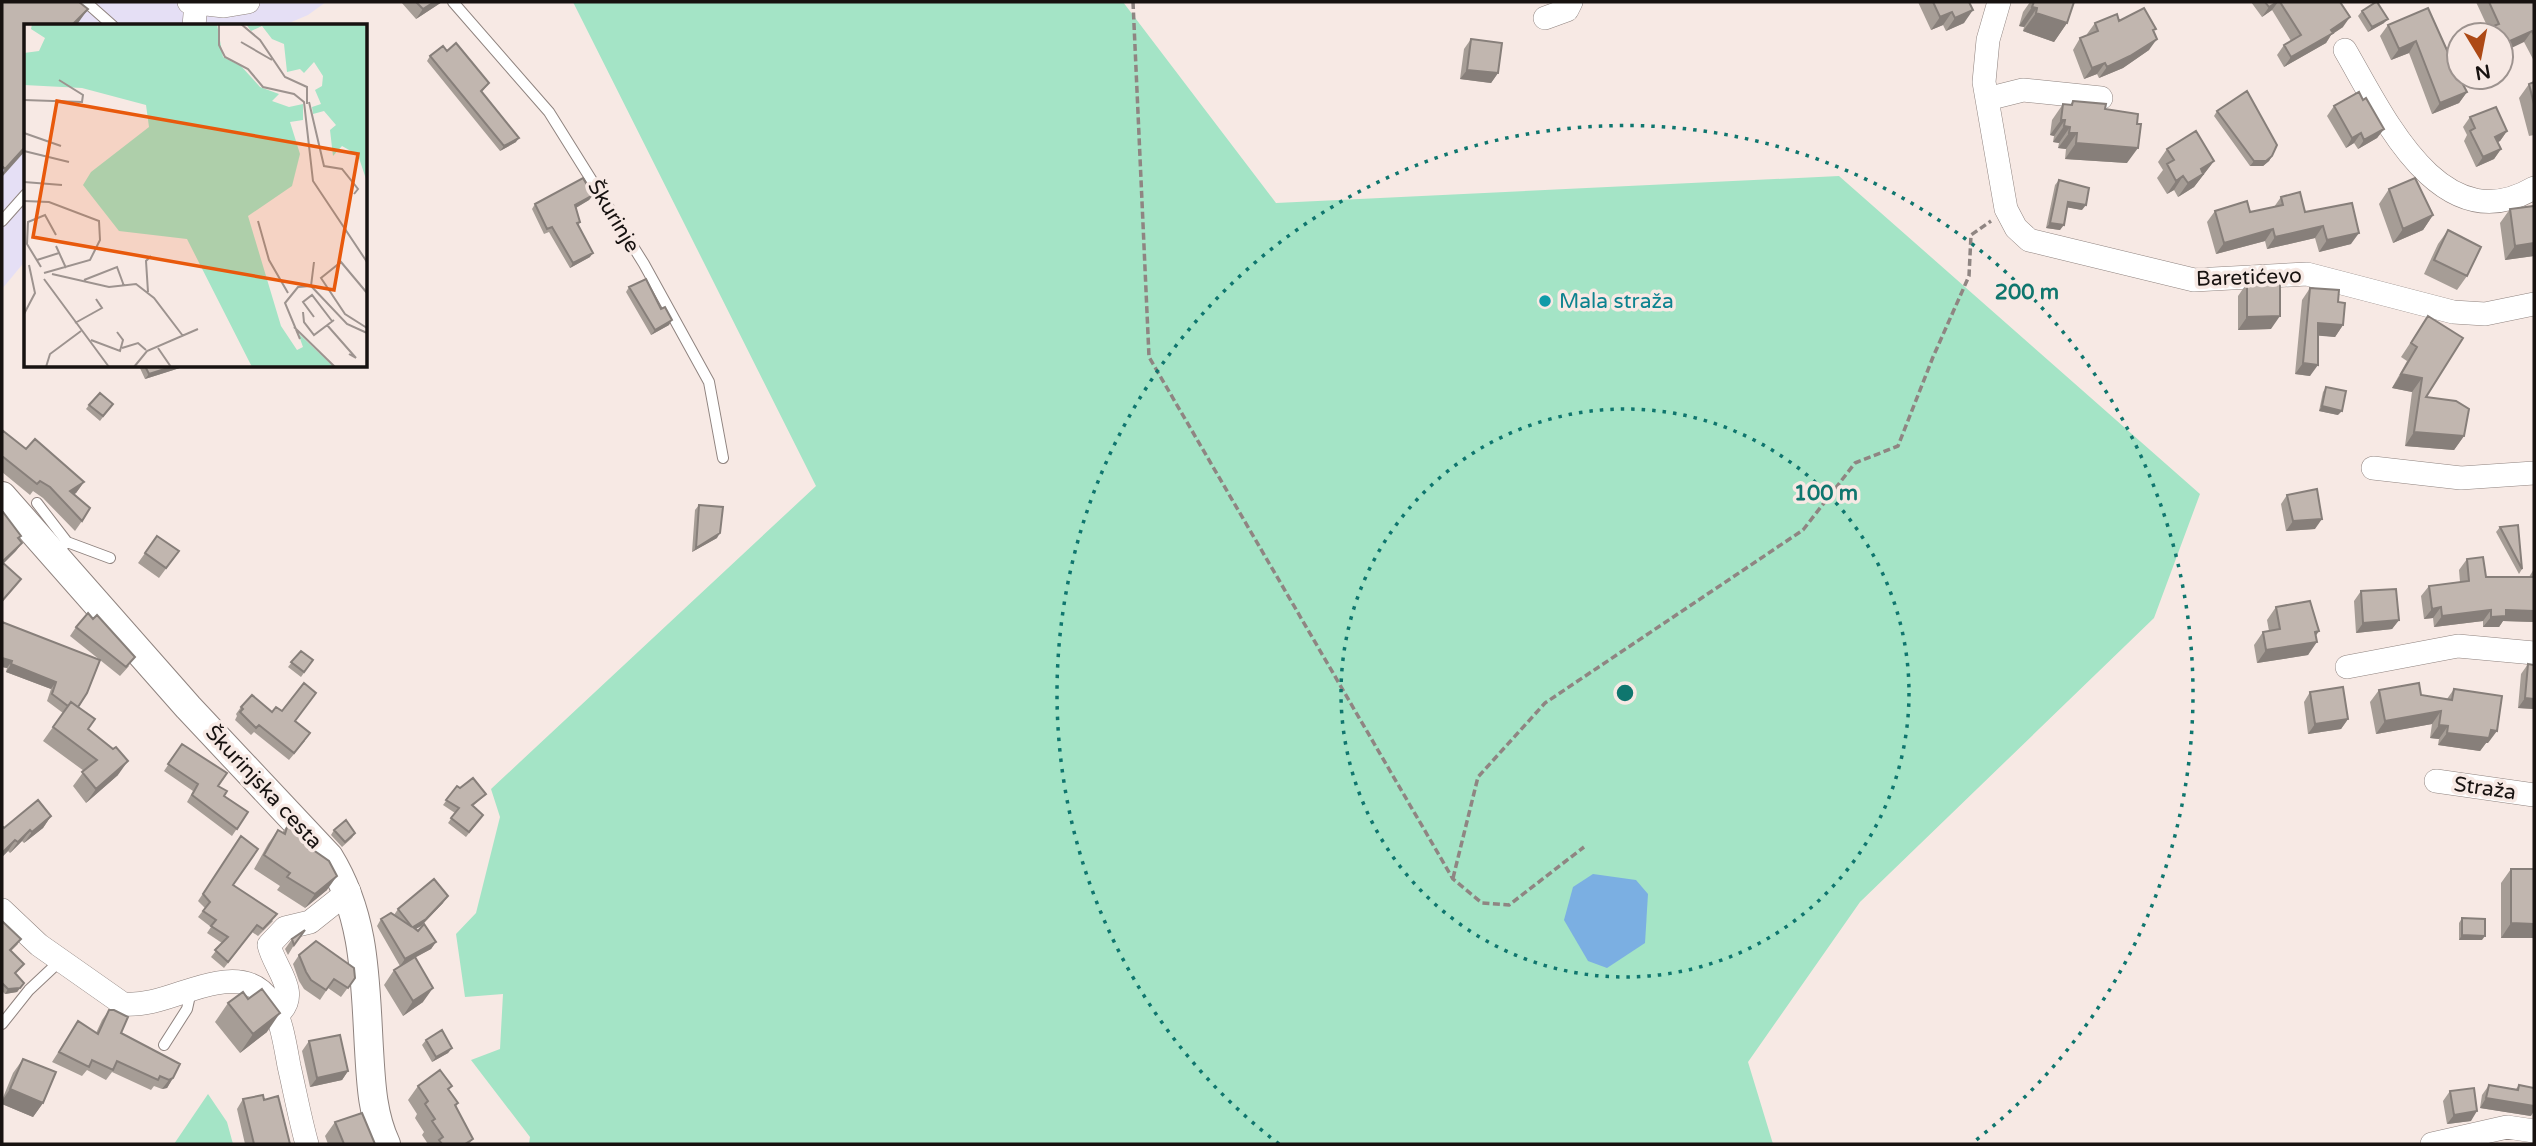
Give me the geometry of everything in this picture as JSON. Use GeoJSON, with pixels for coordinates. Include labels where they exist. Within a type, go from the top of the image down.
{"type":"FeatureCollection","features":[{"type":"Feature","properties":{"kind":"street"},"geometry":{"type":"LineString","coordinates":[[193,10],[248,2]]}},
{"type":"Feature","properties":{"kind":"street"},"geometry":{"type":"LineString","coordinates":[[1545,18],[1567,10],[1571,2]]}},
{"type":"Feature","properties":{"kind":"street","name":"Baretićevo"},"geometry":{"type":"LineString","coordinates":[[1999,2],[1985,60],[1987,99],[2006,209],[2015,228],[2029,240],[2194,280],[2307,274],[2453,312],[2485,314],[2534,304]]}},
{"type":"Feature","properties":{"kind":"street"},"geometry":{"type":"LineString","coordinates":[[2346,50],[2399,138],[2422,168],[2444,189],[2472,201],[2500,201],[2534,188]]}},
{"type":"Feature","properties":{"kind":"street"},"geometry":{"type":"LineString","coordinates":[[1987,99],[2023,90],[2101,98]]}},
{"type":"Feature","properties":{"kind":"street"},"geometry":{"type":"LineString","coordinates":[[2373,468],[2461,478],[2534,473]]}},
{"type":"Feature","properties":{"kind":"street","name":"Škurinjska cesta"},"geometry":{"type":"LineString","coordinates":[[2,496],[60,548],[188,707],[329,856],[349,891],[375,1012],[372,1101],[386,1144]]}},
{"type":"Feature","properties":{"kind":"street"},"geometry":{"type":"LineString","coordinates":[[2347,667],[2458,646],[2534,653]]}},
{"type":"Feature","properties":{"kind":"street","name":"Straža"},"geometry":{"type":"LineString","coordinates":[[2436,781],[2534,795]]}},
{"type":"Feature","properties":{"kind":"street"},"geometry":{"type":"LineString","coordinates":[[278,1014],[285,1005],[287,986],[269,945],[285,928],[310,922],[349,891]]}},
{"type":"Feature","properties":{"kind":"street"},"geometry":{"type":"LineString","coordinates":[[2,910],[61,960],[123,1004],[191,991],[215,983],[237,981],[251,984],[266,995],[278,1014],[307,1144]]}},
{"type":"Feature","properties":{"kind":"street"},"geometry":{"type":"LineString","coordinates":[[2432,1144],[2507,1127],[2534,1131]]}},
{"type":"Feature","properties":{"kind":"lane"},"geometry":{"type":"LineString","coordinates":[[86,2],[111,24]]}},
{"type":"Feature","properties":{"kind":"lane","name":"Škurinje"},"geometry":{"type":"LineString","coordinates":[[453,2],[549,112],[663,297],[709,382],[723,458]]}},
{"type":"Feature","properties":{"kind":"lane"},"geometry":{"type":"LineString","coordinates":[[2,221],[24,196]]}},
{"type":"Feature","properties":{"kind":"lane"},"geometry":{"type":"LineString","coordinates":[[37,503],[60,548],[110,558]]}},
{"type":"Feature","properties":{"kind":"lane"},"geometry":{"type":"LineString","coordinates":[[2,1024],[29,989],[61,960]]}},
{"type":"Feature","properties":{"kind":"lane"},"geometry":{"type":"LineString","coordinates":[[163,1045],[187,1009],[191,991]]}},
{"type":"Feature","properties":{"kind":"path"},"geometry":{"type":"LineString","coordinates":[[1133,2],[1149,357],[1453,879],[1482,902],[1509,905],[1584,848]]}},
{"type":"Feature","properties":{"kind":"path"},"geometry":{"type":"LineString","coordinates":[[1453,879],[1478,777],[1545,703],[1803,530],[1855,463],[1898,446],[1969,276],[1971,235],[2006,209]]}},
{"type":"Feature","properties":{"kind":"shaded area"},"geometry":{"type":"Polygon","coordinates":[[[2,2],[326,2],[308,15],[287,24],[24,24],[24,262],[2,289],[2,2]]]}},
{"type":"Feature","properties":{"kind":"green space"},"geometry":{"type":"Polygon","coordinates":[[[573,2],[1123,2],[1276,203],[1839,176],[2200,494],[2154,618],[1860,902],[1748,1062],[1773,1144],[529,1144],[530,1137],[471,1060],[500,1049],[503,994],[465,997],[456,934],[476,913],[500,817],[491,789],[816,486],[573,2]]]}},
{"type":"Feature","properties":{"kind":"green space"},"geometry":{"type":"Polygon","coordinates":[[[208,1094],[227,1122],[233,1144],[174,1144],[208,1094]]]}},
{"type":"Feature","properties":{"kind":"water"},"geometry":{"type":"Polygon","coordinates":[[[1593,874],[1636,880],[1648,894],[1645,943],[1607,968],[1588,961],[1564,920],[1573,887],[1593,874]]]}},
{"type":"Feature","properties":{"kind":"building"},"geometry":{"type":"Polygon","coordinates":[[[2,2],[79,2],[88,9],[73,24],[24,24],[24,148],[5,169],[2,166],[2,2]]]}},
{"type":"Feature","properties":{"kind":"building"},"geometry":{"type":"Polygon","coordinates":[[[416,2],[434,2],[423,9],[416,2]]]}},
{"type":"Feature","properties":{"kind":"building"},"geometry":{"type":"Polygon","coordinates":[[[1933,2],[1969,2],[1973,10],[1955,18],[1952,12],[1940,17],[1933,2]]]}},
{"type":"Feature","properties":{"kind":"building"},"geometry":{"type":"Polygon","coordinates":[[[2034,2],[2074,2],[2067,23],[2036,13],[2037,8],[2032,7],[2034,2]]]}},
{"type":"Feature","properties":{"kind":"building"},"geometry":{"type":"Polygon","coordinates":[[[2280,2],[2340,2],[2350,17],[2331,30],[2333,33],[2291,57],[2284,45],[2301,35],[2280,2]]]}},
{"type":"Feature","properties":{"kind":"building"},"geometry":{"type":"Polygon","coordinates":[[[2377,2],[2388,19],[2372,27],[2362,11],[2377,2]]]}},
{"type":"Feature","properties":{"kind":"building"},"geometry":{"type":"Polygon","coordinates":[[[2489,2],[2534,2],[2534,35],[2532,31],[2515,39],[2515,21],[2498,21],[2489,2]]]}},
{"type":"Feature","properties":{"kind":"building"},"geometry":{"type":"Polygon","coordinates":[[[2144,8],[2156,29],[2153,30],[2157,39],[2107,67],[2105,63],[2092,68],[2080,38],[2098,31],[2095,23],[2117,14],[2119,21],[2144,8]]]}},
{"type":"Feature","properties":{"kind":"building"},"geometry":{"type":"Polygon","coordinates":[[[2428,8],[2445,46],[2445,91],[2467,92],[2440,103],[2416,41],[2399,49],[2388,25],[2428,8]]]}},
{"type":"Feature","properties":{"kind":"building"},"geometry":{"type":"Polygon","coordinates":[[[1471,39],[1502,43],[1498,73],[1467,70],[1471,39]]]}},
{"type":"Feature","properties":{"kind":"building"},"geometry":{"type":"Polygon","coordinates":[[[456,43],[489,83],[481,91],[519,138],[504,146],[430,56],[443,46],[447,51],[456,43]]]}},
{"type":"Feature","properties":{"kind":"building"},"geometry":{"type":"Polygon","coordinates":[[[2534,82],[2534,104],[2529,84],[2534,82]]]}},
{"type":"Feature","properties":{"kind":"building"},"geometry":{"type":"Polygon","coordinates":[[[2247,91],[2277,145],[2272,156],[2266,161],[2254,161],[2217,111],[2247,91]]]}},
{"type":"Feature","properties":{"kind":"building"},"geometry":{"type":"Polygon","coordinates":[[[2359,92],[2363,100],[2366,98],[2384,129],[2364,140],[2361,133],[2352,138],[2334,106],[2359,92]]]}},
{"type":"Feature","properties":{"kind":"building"},"geometry":{"type":"Polygon","coordinates":[[[2073,101],[2106,104],[2105,109],[2138,114],[2137,124],[2141,124],[2138,148],[2076,143],[2077,133],[2069,133],[2070,127],[2064,126],[2065,120],[2061,120],[2063,104],[2072,105],[2073,101]]]}},
{"type":"Feature","properties":{"kind":"building"},"geometry":{"type":"Polygon","coordinates":[[[2496,107],[2507,131],[2495,137],[2501,149],[2483,157],[2470,131],[2475,128],[2470,117],[2496,107]]]}},
{"type":"Feature","properties":{"kind":"building"},"geometry":{"type":"Polygon","coordinates":[[[2196,131],[2214,161],[2201,169],[2203,174],[2188,183],[2183,176],[2176,181],[2167,164],[2174,160],[2167,149],[2196,131]]]}},
{"type":"Feature","properties":{"kind":"building"},"geometry":{"type":"Polygon","coordinates":[[[583,178],[593,195],[575,205],[580,222],[577,223],[593,253],[573,263],[552,227],[547,229],[535,204],[583,178]]]}},
{"type":"Feature","properties":{"kind":"building"},"geometry":{"type":"Polygon","coordinates":[[[2415,178],[2433,215],[2403,229],[2389,189],[2415,178]]]}},
{"type":"Feature","properties":{"kind":"building"},"geometry":{"type":"Polygon","coordinates":[[[2059,180],[2089,188],[2086,205],[2068,202],[2064,225],[2050,223],[2059,180]]]}},
{"type":"Feature","properties":{"kind":"building"},"geometry":{"type":"Polygon","coordinates":[[[2300,192],[2305,212],[2352,203],[2359,233],[2327,240],[2323,226],[2275,237],[2273,229],[2224,243],[2215,211],[2247,201],[2250,212],[2283,205],[2281,197],[2300,192]]]}},
{"type":"Feature","properties":{"kind":"building"},"geometry":{"type":"Polygon","coordinates":[[[2534,206],[2534,243],[2515,246],[2510,209],[2534,206]]]}},
{"type":"Feature","properties":{"kind":"building"},"geometry":{"type":"Polygon","coordinates":[[[2448,230],[2481,247],[2467,276],[2434,260],[2448,230]]]}},
{"type":"Feature","properties":{"kind":"building"},"geometry":{"type":"Polygon","coordinates":[[[646,279],[661,309],[665,307],[672,320],[655,330],[629,287],[646,279]]]}},
{"type":"Feature","properties":{"kind":"building"},"geometry":{"type":"Polygon","coordinates":[[[2280,282],[2280,316],[2247,317],[2247,283],[2280,282]]]}},
{"type":"Feature","properties":{"kind":"building"},"geometry":{"type":"Polygon","coordinates":[[[2310,288],[2339,290],[2338,302],[2345,303],[2343,325],[2318,323],[2318,365],[2303,363],[2310,288]]]}},
{"type":"Feature","properties":{"kind":"building"},"geometry":{"type":"Polygon","coordinates":[[[2428,316],[2463,338],[2426,397],[2456,401],[2469,409],[2464,436],[2414,432],[2422,378],[2401,374],[2417,347],[2411,343],[2428,316]]]}},
{"type":"Feature","properties":{"kind":"building"},"geometry":{"type":"Polygon","coordinates":[[[146,368],[168,368],[149,374],[146,368]]]}},
{"type":"Feature","properties":{"kind":"building"},"geometry":{"type":"Polygon","coordinates":[[[2326,387],[2346,391],[2342,411],[2322,406],[2326,387]]]}},
{"type":"Feature","properties":{"kind":"building"},"geometry":{"type":"Polygon","coordinates":[[[100,393],[113,404],[103,416],[89,405],[100,393]]]}},
{"type":"Feature","properties":{"kind":"building"},"geometry":{"type":"Polygon","coordinates":[[[2,430],[26,449],[35,439],[84,482],[70,491],[90,508],[82,521],[50,487],[40,481],[37,484],[2,456],[2,430]]]}},
{"type":"Feature","properties":{"kind":"building"},"geometry":{"type":"Polygon","coordinates":[[[2317,489],[2322,519],[2293,521],[2287,495],[2317,489]]]}},
{"type":"Feature","properties":{"kind":"building"},"geometry":{"type":"Polygon","coordinates":[[[699,505],[723,507],[720,533],[696,548],[699,505]]]}},
{"type":"Feature","properties":{"kind":"building"},"geometry":{"type":"Polygon","coordinates":[[[2,512],[21,536],[18,538],[22,543],[2,562],[2,512]]]}},
{"type":"Feature","properties":{"kind":"building"},"geometry":{"type":"Polygon","coordinates":[[[2518,525],[2522,569],[2500,527],[2518,525]]]}},
{"type":"Feature","properties":{"kind":"building"},"geometry":{"type":"Polygon","coordinates":[[[157,536],[179,551],[166,568],[145,553],[157,536]]]}},
{"type":"Feature","properties":{"kind":"building"},"geometry":{"type":"Polygon","coordinates":[[[2483,557],[2486,577],[2534,577],[2534,611],[2506,610],[2506,616],[2491,617],[2491,610],[2442,616],[2441,607],[2432,609],[2429,586],[2469,581],[2467,559],[2483,557]]]}},
{"type":"Feature","properties":{"kind":"building"},"geometry":{"type":"Polygon","coordinates":[[[2,562],[21,579],[2,601],[2,562]]]}},
{"type":"Feature","properties":{"kind":"building"},"geometry":{"type":"Polygon","coordinates":[[[2396,589],[2399,620],[2363,623],[2361,591],[2396,589]]]}},
{"type":"Feature","properties":{"kind":"building"},"geometry":{"type":"Polygon","coordinates":[[[2310,601],[2319,631],[2315,632],[2317,642],[2266,650],[2263,632],[2280,629],[2276,607],[2310,601]]]}},
{"type":"Feature","properties":{"kind":"building"},"geometry":{"type":"Polygon","coordinates":[[[88,613],[93,619],[97,615],[135,657],[126,667],[76,627],[88,613]]]}},
{"type":"Feature","properties":{"kind":"building"},"geometry":{"type":"Polygon","coordinates":[[[2,622],[100,660],[87,693],[78,707],[71,702],[68,706],[52,694],[56,682],[2,658],[2,622]]]}},
{"type":"Feature","properties":{"kind":"building"},"geometry":{"type":"Polygon","coordinates":[[[301,651],[313,660],[304,672],[291,662],[301,651]]]}},
{"type":"Feature","properties":{"kind":"building"},"geometry":{"type":"Polygon","coordinates":[[[2528,664],[2534,665],[2534,699],[2525,698],[2528,664]]]}},
{"type":"Feature","properties":{"kind":"building"},"geometry":{"type":"Polygon","coordinates":[[[304,683],[316,693],[295,721],[310,733],[294,753],[259,725],[256,728],[240,712],[252,695],[272,712],[276,707],[282,711],[304,683]]]}},
{"type":"Feature","properties":{"kind":"building"},"geometry":{"type":"Polygon","coordinates":[[[2419,683],[2421,695],[2452,700],[2454,689],[2502,696],[2497,731],[2491,730],[2489,738],[2447,733],[2448,726],[2439,725],[2441,711],[2385,721],[2379,690],[2419,683]]]}},
{"type":"Feature","properties":{"kind":"building"},"geometry":{"type":"Polygon","coordinates":[[[2343,687],[2348,719],[2315,724],[2310,692],[2343,687]]]}},
{"type":"Feature","properties":{"kind":"building"},"geometry":{"type":"Polygon","coordinates":[[[71,702],[95,719],[88,729],[113,749],[116,747],[128,761],[96,789],[82,772],[97,760],[53,727],[71,702]]]}},
{"type":"Feature","properties":{"kind":"building"},"geometry":{"type":"Polygon","coordinates":[[[182,744],[227,773],[218,786],[227,791],[224,796],[248,812],[237,829],[192,795],[198,784],[168,764],[182,744]]]}},
{"type":"Feature","properties":{"kind":"building"},"geometry":{"type":"Polygon","coordinates":[[[473,778],[486,794],[472,805],[483,815],[469,832],[451,818],[459,808],[446,800],[457,786],[460,788],[473,778]]]}},
{"type":"Feature","properties":{"kind":"building"},"geometry":{"type":"Polygon","coordinates":[[[38,800],[51,816],[18,842],[15,840],[2,853],[2,826],[4,828],[38,800]]]}},
{"type":"Feature","properties":{"kind":"building"},"geometry":{"type":"Polygon","coordinates":[[[346,820],[355,833],[345,842],[334,830],[346,820]]]}},
{"type":"Feature","properties":{"kind":"building"},"geometry":{"type":"Polygon","coordinates":[[[288,824],[313,841],[309,847],[329,861],[337,876],[315,894],[287,877],[290,873],[264,855],[278,830],[285,834],[288,824]]]}},
{"type":"Feature","properties":{"kind":"building"},"geometry":{"type":"Polygon","coordinates":[[[241,836],[258,849],[233,885],[277,914],[263,929],[257,925],[228,962],[215,950],[228,937],[211,926],[216,920],[203,911],[210,902],[203,894],[241,836]]]}},
{"type":"Feature","properties":{"kind":"building"},"geometry":{"type":"Polygon","coordinates":[[[2511,869],[2534,869],[2534,924],[2511,923],[2511,869]]]}},
{"type":"Feature","properties":{"kind":"building"},"geometry":{"type":"Polygon","coordinates":[[[434,879],[448,896],[426,919],[413,927],[418,931],[424,924],[436,942],[405,959],[381,919],[391,913],[412,927],[398,909],[434,879]]]}},
{"type":"Feature","properties":{"kind":"building"},"geometry":{"type":"Polygon","coordinates":[[[2462,918],[2485,919],[2485,936],[2462,935],[2462,918]]]}},
{"type":"Feature","properties":{"kind":"building"},"geometry":{"type":"Polygon","coordinates":[[[2,921],[21,939],[10,950],[24,964],[15,973],[24,983],[20,988],[8,989],[2,983],[2,921]]]}},
{"type":"Feature","properties":{"kind":"building"},"geometry":{"type":"Polygon","coordinates":[[[305,930],[294,945],[292,939],[305,930]]]}},
{"type":"Feature","properties":{"kind":"building"},"geometry":{"type":"Polygon","coordinates":[[[316,941],[354,968],[355,978],[348,988],[334,979],[326,990],[311,980],[299,955],[316,941]]]}},
{"type":"Feature","properties":{"kind":"building"},"geometry":{"type":"Polygon","coordinates":[[[415,957],[433,988],[413,1001],[394,970],[415,957]]]}},
{"type":"Feature","properties":{"kind":"building"},"geometry":{"type":"Polygon","coordinates":[[[262,989],[280,1013],[253,1034],[228,1003],[243,992],[248,999],[262,989]]]}},
{"type":"Feature","properties":{"kind":"building"},"geometry":{"type":"Polygon","coordinates":[[[109,1010],[128,1017],[121,1033],[180,1064],[173,1078],[169,1080],[160,1076],[158,1080],[117,1061],[113,1070],[92,1060],[89,1067],[59,1052],[78,1021],[98,1034],[109,1010]]]}},
{"type":"Feature","properties":{"kind":"building"},"geometry":{"type":"Polygon","coordinates":[[[442,1030],[452,1048],[436,1057],[426,1040],[442,1030]]]}},
{"type":"Feature","properties":{"kind":"building"},"geometry":{"type":"Polygon","coordinates":[[[340,1035],[348,1071],[317,1078],[309,1041],[340,1035]]]}},
{"type":"Feature","properties":{"kind":"building"},"geometry":{"type":"Polygon","coordinates":[[[23,1059],[56,1072],[43,1103],[10,1089],[23,1059]]]}},
{"type":"Feature","properties":{"kind":"building"},"geometry":{"type":"Polygon","coordinates":[[[440,1070],[452,1086],[448,1089],[458,1103],[455,1105],[473,1139],[465,1144],[442,1144],[439,1140],[443,1137],[432,1121],[435,1119],[425,1104],[428,1101],[418,1086],[440,1070]]]}},
{"type":"Feature","properties":{"kind":"building"},"geometry":{"type":"Polygon","coordinates":[[[2489,1085],[2518,1090],[2519,1085],[2534,1088],[2534,1106],[2486,1098],[2489,1085]]]}},
{"type":"Feature","properties":{"kind":"building"},"geometry":{"type":"Polygon","coordinates":[[[2474,1088],[2477,1111],[2454,1115],[2450,1091],[2474,1088]]]}},
{"type":"Feature","properties":{"kind":"building"},"geometry":{"type":"Polygon","coordinates":[[[263,1095],[264,1100],[278,1096],[290,1144],[254,1144],[243,1099],[263,1095]]]}},
{"type":"Feature","properties":{"kind":"building"},"geometry":{"type":"Polygon","coordinates":[[[362,1113],[375,1144],[344,1144],[335,1122],[362,1113]]]}},
{"type":"Feature","properties":{"kind":"place","name":"Mala straža"},"geometry":{"type":"Point","coordinates":[1545,301]}}]}
